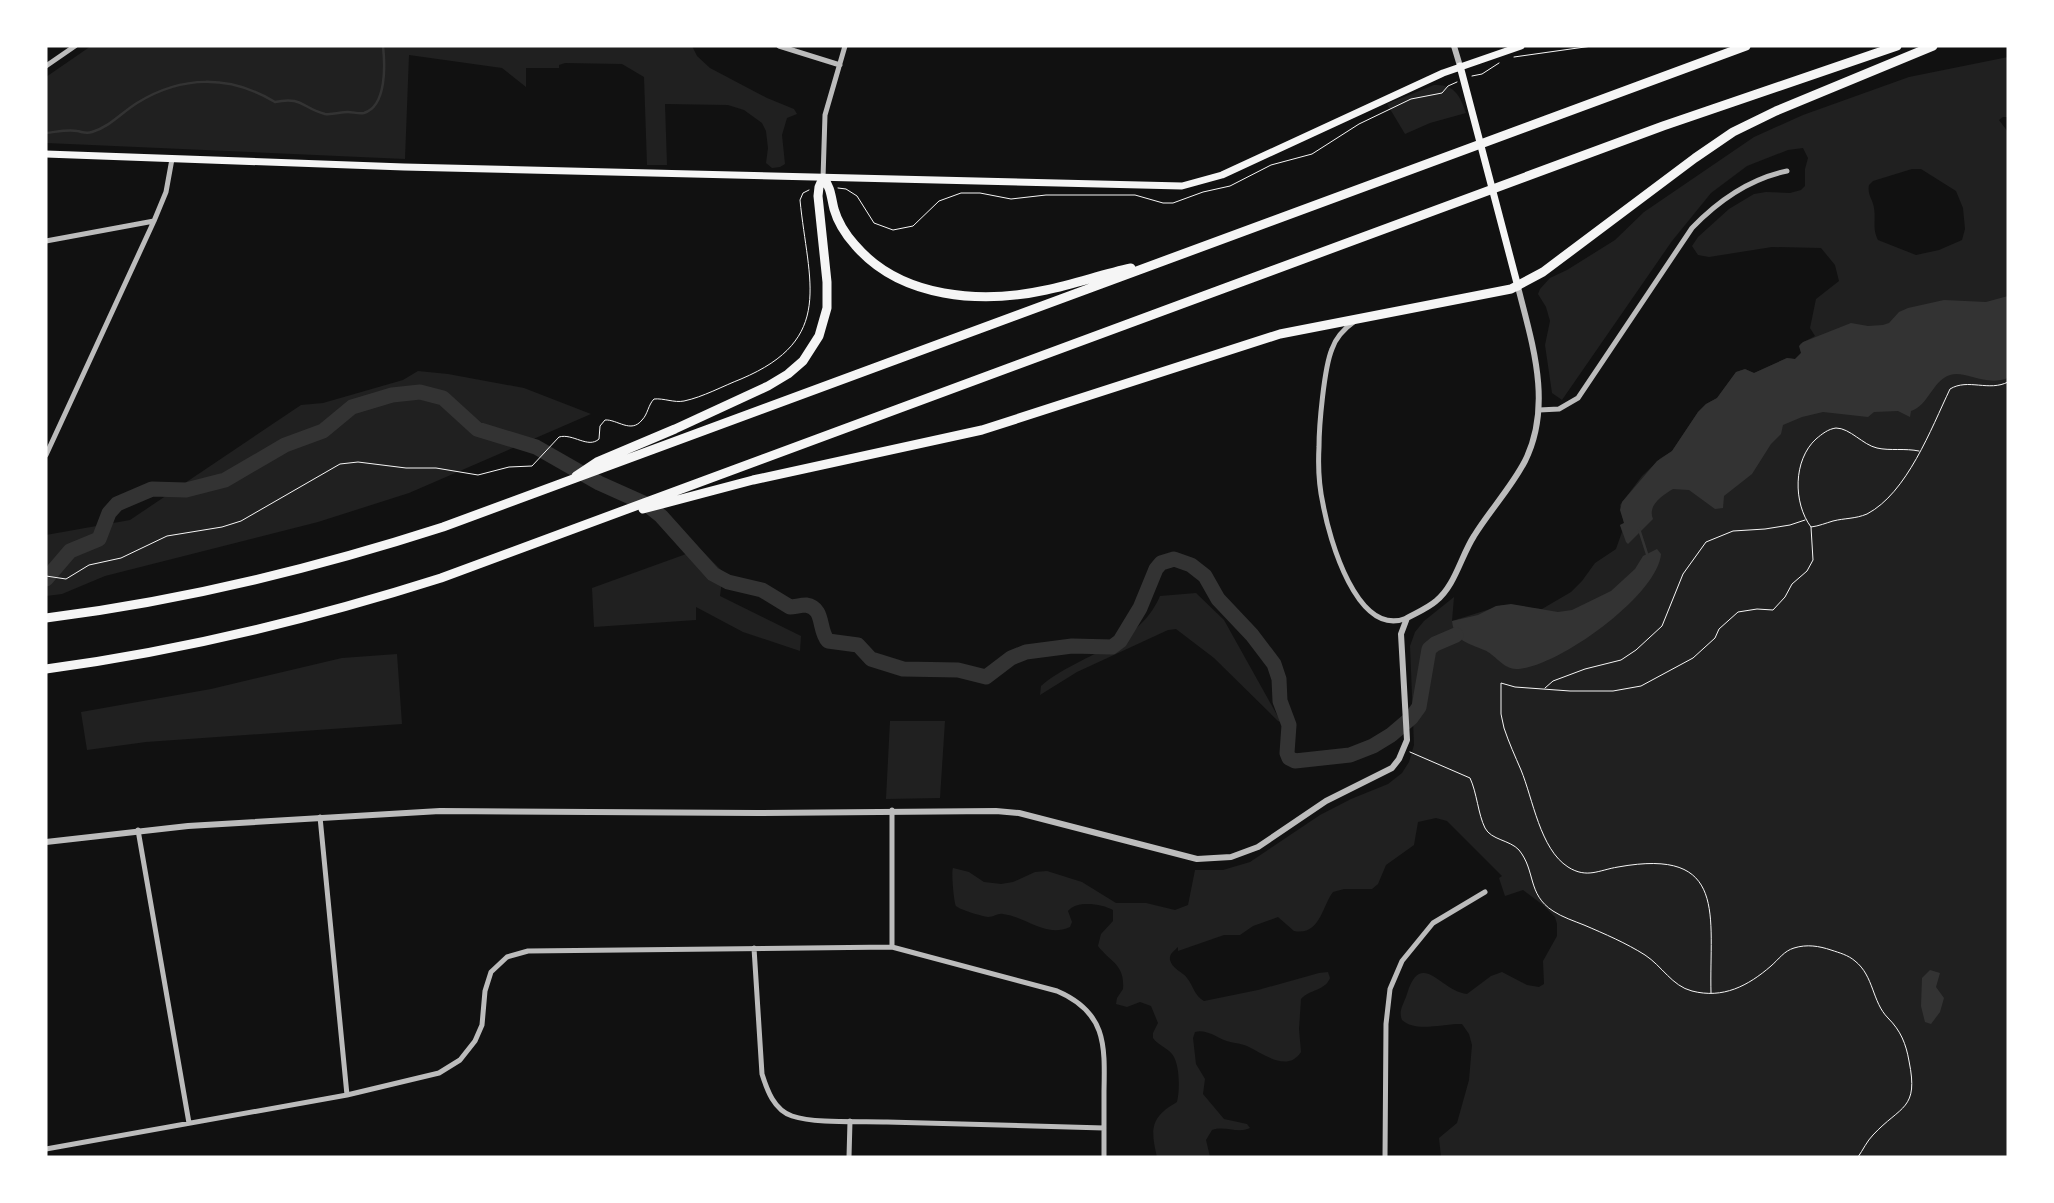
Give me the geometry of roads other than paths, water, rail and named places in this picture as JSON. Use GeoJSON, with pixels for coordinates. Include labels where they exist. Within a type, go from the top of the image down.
{"type":"FeatureCollection","features":[{"type":"Feature","properties":{"kind":"highway"},"geometry":{"type":"LineString","coordinates":[[46,618],[176,597],[299,569],[434,530],[1746,46]]}},
{"type":"Feature","properties":{"kind":"highway"},"geometry":{"type":"LineString","coordinates":[[46,669],[157,651],[318,615],[440,578],[594,523],[1663,126],[1896,46]]}},
{"type":"Feature","properties":{"kind":"highway"},"geometry":{"type":"LineString","coordinates":[[626,511],[662,506],[753,480],[982,430],[1257,341],[1360,318],[1518,287],[1543,272],[1688,163],[1733,132],[1776,111],[1933,46]]}},
{"type":"Feature","properties":{"kind":"highway"},"geometry":{"type":"LineString","coordinates":[[571,481],[590,465],[768,386],[788,374],[808,355],[819,336],[827,308],[827,282],[818,196],[818,187],[823,178],[830,187],[834,209],[840,223],[857,248],[890,273],[930,290],[976,297],[1014,295],[1047,290],[1123,269],[1156,263]]}},
{"type":"Feature","properties":{"kind":"main road"},"geometry":{"type":"LineString","coordinates":[[46,154],[172,160],[1163,187],[1195,184],[1222,175],[1460,66],[1521,46]]}},
{"type":"Feature","properties":{"kind":"main road"},"geometry":{"type":"LineString","coordinates":[[1460,66],[1518,287]]}},
{"type":"Feature","properties":{"kind":"street"},"geometry":{"type":"LineString","coordinates":[[46,66],[75,46]]}},
{"type":"Feature","properties":{"kind":"street"},"geometry":{"type":"LineString","coordinates":[[778,46],[840,65]]}},
{"type":"Feature","properties":{"kind":"street"},"geometry":{"type":"LineString","coordinates":[[823,178],[824,120],[846,46]]}},
{"type":"Feature","properties":{"kind":"street"},"geometry":{"type":"LineString","coordinates":[[1454,46],[1460,66]]}},
{"type":"Feature","properties":{"kind":"street"},"geometry":{"type":"LineString","coordinates":[[46,455],[154,221],[166,192],[172,160]]}},
{"type":"Feature","properties":{"kind":"street"},"geometry":{"type":"LineString","coordinates":[[1539,410],[1559,409],[1578,398],[1692,228],[1705,214],[1720,200],[1767,175],[1786,171]]}},
{"type":"Feature","properties":{"kind":"street"},"geometry":{"type":"LineString","coordinates":[[46,241],[154,221]]}},
{"type":"Feature","properties":{"kind":"street"},"geometry":{"type":"LineString","coordinates":[[1360,318],[1343,331],[1331,351],[1318,447],[1322,503],[1337,557],[1352,588],[1366,607],[1379,618],[1397,622],[1436,601],[1449,586],[1474,535],[1525,460],[1534,436],[1539,410],[1534,350],[1518,287]]}},
{"type":"Feature","properties":{"kind":"street"},"geometry":{"type":"LineString","coordinates":[[46,842],[138,830],[320,817],[440,811],[758,813],[892,810],[996,811],[1019,813],[1176,854],[1197,859],[1214,860],[1231,857],[1258,847],[1326,801],[1392,768],[1404,750],[1406,729],[1401,634],[1406,618]]}},
{"type":"Feature","properties":{"kind":"street"},"geometry":{"type":"LineString","coordinates":[[892,810],[892,946]]}},
{"type":"Feature","properties":{"kind":"street"},"geometry":{"type":"LineString","coordinates":[[320,817],[347,1095]]}},
{"type":"Feature","properties":{"kind":"street"},"geometry":{"type":"LineString","coordinates":[[138,830],[189,1123]]}},
{"type":"Feature","properties":{"kind":"street"},"geometry":{"type":"LineString","coordinates":[[1385,1157],[1386,1024],[1390,989],[1402,961],[1433,923],[1485,892]]}},
{"type":"Feature","properties":{"kind":"street"},"geometry":{"type":"LineString","coordinates":[[48,1157],[46,1150],[347,1095],[440,1073],[460,1060],[475,1041],[482,1025],[484,991],[491,972],[507,957],[528,951],[892,946],[1057,991],[1075,999],[1089,1013],[1100,1031],[1105,1052],[1104,1157]]}},
{"type":"Feature","properties":{"kind":"street"},"geometry":{"type":"LineString","coordinates":[[754,948],[762,1074],[767,1091],[777,1105],[790,1115],[850,1120],[1104,1128]]}},
{"type":"Feature","properties":{"kind":"street"},"geometry":{"type":"LineString","coordinates":[[849,1157],[850,1120]]}},
{"type":"Feature","properties":{"kind":"waterway"},"geometry":{"type":"LineString","coordinates":[[46,133],[70,130],[86,133],[92,132],[110,123],[137,103],[154,94],[171,87],[189,83],[223,83],[241,87],[275,102],[291,100],[325,114],[364,113],[372,109],[381,93],[384,73],[383,46]]}},
{"type":"Feature","properties":{"kind":"waterway"},"geometry":{"type":"LineString","coordinates":[[46,579],[70,551],[99,539],[109,513],[117,504],[152,489],[186,490],[225,480],[285,445],[323,431],[352,407],[392,395],[420,392],[443,398],[477,429],[536,447],[599,483],[646,504],[661,516],[713,574],[728,582],[762,590],[790,607],[806,605],[812,607],[819,615],[828,641],[858,645],[871,659],[903,669],[958,670],[986,677],[1011,658],[1026,652],[1072,646],[1112,647],[1120,641],[1140,608],[1156,569],[1161,563],[1174,559],[1191,565],[1205,576],[1218,599],[1252,635],[1274,664],[1279,679],[1280,701],[1289,725],[1287,753],[1289,758],[1295,761],[1350,755],[1373,746],[1391,735],[1411,718],[1419,707],[1429,649],[1435,644],[1456,635]]}},
{"type":"Feature","properties":{"kind":"waterway"},"geometry":{"type":"LineString","coordinates":[[1639,529],[1647,554]]}}]}
